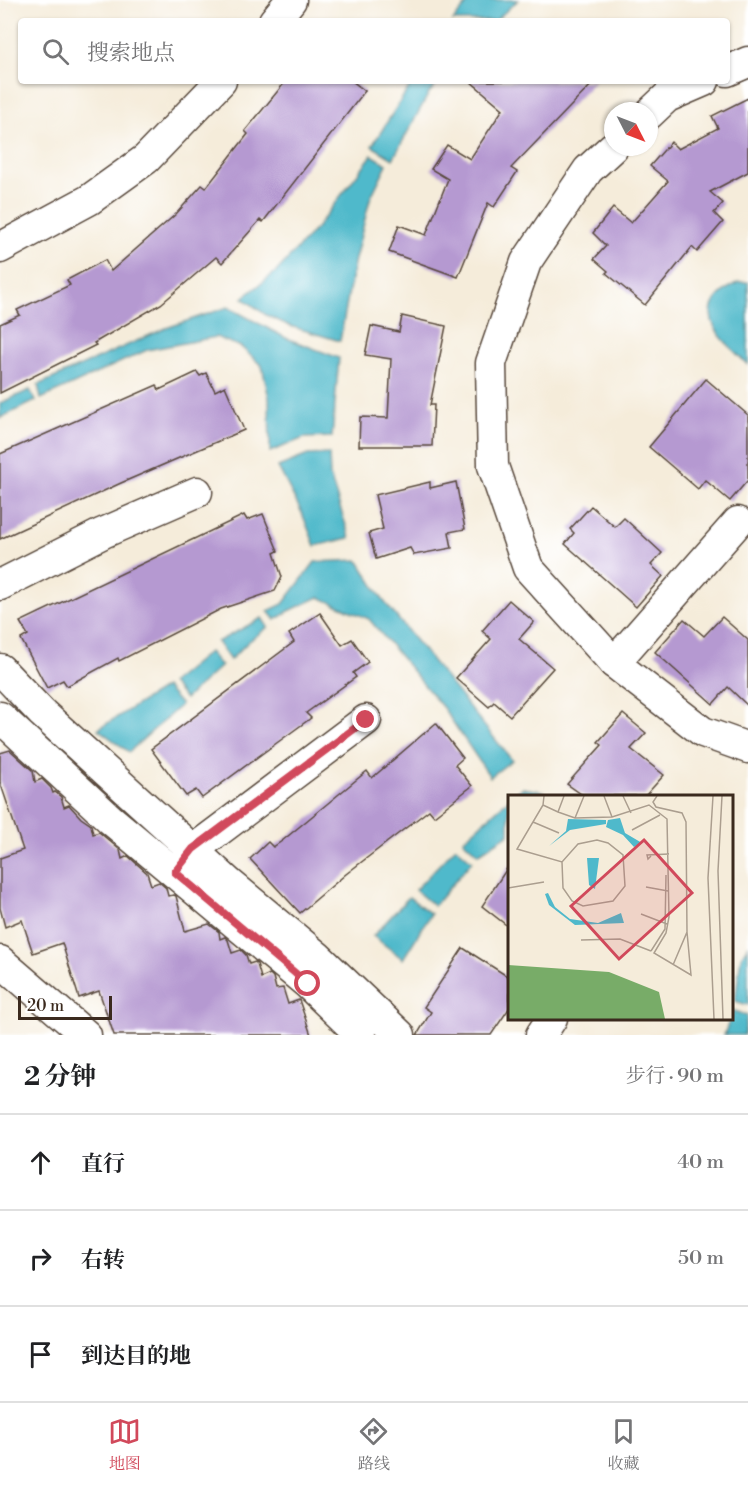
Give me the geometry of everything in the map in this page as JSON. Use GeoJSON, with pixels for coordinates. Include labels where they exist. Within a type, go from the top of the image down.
{"type":"FeatureCollection","features":[{"type":"Feature","properties":{"kind":"street"},"geometry":{"type":"LineString","coordinates":[[276,18],[291,0]]}},
{"type":"Feature","properties":{"kind":"street"},"geometry":{"type":"LineString","coordinates":[[730,70],[748,62]]}},
{"type":"Feature","properties":{"kind":"street"},"geometry":{"type":"LineString","coordinates":[[0,248],[89,200],[146,159],[218,84]]}},
{"type":"Feature","properties":{"kind":"street"},"geometry":{"type":"LineString","coordinates":[[658,106],[667,98],[697,84]]}},
{"type":"Feature","properties":{"kind":"street"},"geometry":{"type":"LineString","coordinates":[[604,155],[588,170],[526,262],[491,363],[493,466],[528,568],[614,663],[703,732],[748,748]]}},
{"type":"Feature","properties":{"kind":"street"},"geometry":{"type":"LineString","coordinates":[[0,585],[103,533],[196,492]]}},
{"type":"Feature","properties":{"kind":"street"},"geometry":{"type":"LineString","coordinates":[[614,663],[738,522]]}},
{"type":"Feature","properties":{"kind":"street"},"geometry":{"type":"LineString","coordinates":[[0,669],[184,860],[361,1035]]}},
{"type":"Feature","properties":{"kind":"street"},"geometry":{"type":"LineString","coordinates":[[0,717],[110,819],[184,860],[318,957],[400,1035]]}},
{"type":"Feature","properties":{"kind":"street"},"geometry":{"type":"LineString","coordinates":[[184,860],[366,720]]}},
{"type":"Feature","properties":{"kind":"street"},"geometry":{"type":"LineString","coordinates":[[0,961],[86,1035]]}},
{"type":"Feature","properties":{"kind":"street"},"geometry":{"type":"LineString","coordinates":[[541,1035],[551,1020]]}},
{"type":"Feature","properties":{"kind":"water"},"geometry":{"type":"Polygon","coordinates":[[[470,0],[518,0],[498,18],[455,18],[470,0]]]}},
{"type":"Feature","properties":{"kind":"water"},"geometry":{"type":"Polygon","coordinates":[[[411,84],[437,84],[429,93],[393,159],[372,146],[411,84]]]}},
{"type":"Feature","properties":{"kind":"water"},"geometry":{"type":"Polygon","coordinates":[[[372,155],[387,164],[370,199],[354,263],[340,341],[290,326],[266,315],[243,298],[277,271],[317,227],[372,155]]]}},
{"type":"Feature","properties":{"kind":"water"},"geometry":{"type":"Polygon","coordinates":[[[739,282],[748,282],[748,365],[719,334],[713,324],[711,313],[714,303],[723,292],[739,282]]]}},
{"type":"Feature","properties":{"kind":"water"},"geometry":{"type":"Polygon","coordinates":[[[228,307],[286,338],[339,358],[332,437],[304,438],[270,452],[269,398],[262,366],[241,347],[216,337],[147,350],[41,399],[38,385],[166,328],[228,307]]]}},
{"type":"Feature","properties":{"kind":"water"},"geometry":{"type":"Polygon","coordinates":[[[30,390],[36,401],[0,418],[0,403],[30,390]]]}},
{"type":"Feature","properties":{"kind":"water"},"geometry":{"type":"Polygon","coordinates":[[[329,454],[330,476],[350,538],[315,546],[302,513],[278,467],[308,455],[329,454]]]}},
{"type":"Feature","properties":{"kind":"water"},"geometry":{"type":"Polygon","coordinates":[[[358,560],[383,600],[512,760],[490,777],[444,709],[369,619],[319,597],[275,620],[268,611],[283,604],[315,562],[358,560]]]}},
{"type":"Feature","properties":{"kind":"water"},"geometry":{"type":"Polygon","coordinates":[[[262,618],[268,627],[230,660],[217,642],[262,618]]]}},
{"type":"Feature","properties":{"kind":"water"},"geometry":{"type":"Polygon","coordinates":[[[209,652],[221,666],[185,699],[171,683],[209,652]]]}},
{"type":"Feature","properties":{"kind":"water"},"geometry":{"type":"Polygon","coordinates":[[[165,687],[181,705],[129,752],[98,729],[165,687]]]}},
{"type":"Feature","properties":{"kind":"water"},"geometry":{"type":"Polygon","coordinates":[[[522,788],[543,791],[541,795],[513,795],[522,788]]]}},
{"type":"Feature","properties":{"kind":"water"},"geometry":{"type":"Polygon","coordinates":[[[508,800],[508,835],[478,854],[463,840],[508,800]]]}},
{"type":"Feature","properties":{"kind":"water"},"geometry":{"type":"Polygon","coordinates":[[[456,847],[472,861],[434,906],[415,890],[456,847]]]}},
{"type":"Feature","properties":{"kind":"water"},"geometry":{"type":"Polygon","coordinates":[[[409,897],[431,914],[403,959],[373,936],[409,897]]]}},
{"type":"Feature","properties":{"kind":"water"},"geometry":{"type":"Polygon","coordinates":[[[748,946],[748,1005],[735,1001],[741,957],[748,946]]]}},
{"type":"Feature","properties":{"kind":"water"},"geometry":{"type":"Polygon","coordinates":[[[733,1010],[747,1016],[744,1035],[724,1035],[730,1020],[733,1020],[733,1010]]]}},
{"type":"Feature","properties":{"kind":"building"},"geometry":{"type":"Polygon","coordinates":[[[284,84],[356,84],[365,91],[263,222],[260,220],[222,263],[216,257],[161,304],[94,343],[96,345],[0,393],[0,324],[20,315],[17,310],[70,285],[67,280],[105,260],[111,271],[176,214],[202,185],[206,188],[248,134],[245,131],[284,84]]]}},
{"type":"Feature","properties":{"kind":"building"},"geometry":{"type":"Polygon","coordinates":[[[474,84],[592,84],[511,168],[517,172],[494,207],[488,203],[458,277],[389,252],[399,225],[426,235],[448,179],[431,169],[447,145],[470,159],[503,109],[474,84]]]}},
{"type":"Feature","properties":{"kind":"building"},"geometry":{"type":"Polygon","coordinates":[[[748,98],[748,172],[710,192],[723,203],[714,213],[723,222],[697,252],[692,247],[645,305],[606,273],[608,271],[594,259],[606,246],[593,233],[613,208],[631,223],[668,181],[650,166],[671,142],[678,149],[718,128],[712,116],[748,98]]]}},
{"type":"Feature","properties":{"kind":"building"},"geometry":{"type":"Polygon","coordinates":[[[402,316],[446,326],[430,405],[434,405],[432,446],[359,446],[360,417],[388,418],[391,359],[365,355],[371,326],[399,332],[402,316]]]}},
{"type":"Feature","properties":{"kind":"building"},"geometry":{"type":"Polygon","coordinates":[[[197,372],[200,376],[206,373],[215,391],[225,386],[244,430],[0,539],[0,454],[157,385],[159,390],[197,372]]]}},
{"type":"Feature","properties":{"kind":"building"},"geometry":{"type":"Polygon","coordinates":[[[706,379],[748,415],[748,480],[730,501],[705,480],[698,489],[649,447],[706,379]]]}},
{"type":"Feature","properties":{"kind":"building"},"geometry":{"type":"Polygon","coordinates":[[[430,482],[430,488],[456,482],[465,529],[449,532],[452,548],[414,555],[410,548],[376,559],[369,533],[383,529],[375,495],[430,482]]]}},
{"type":"Feature","properties":{"kind":"building"},"geometry":{"type":"Polygon","coordinates":[[[591,506],[615,527],[624,518],[662,553],[651,565],[663,576],[636,607],[565,544],[574,533],[570,529],[591,506]]]}},
{"type":"Feature","properties":{"kind":"building"},"geometry":{"type":"Polygon","coordinates":[[[263,514],[278,551],[274,553],[282,577],[275,591],[221,609],[119,661],[118,658],[67,686],[63,680],[47,688],[21,639],[28,635],[20,622],[244,515],[247,520],[263,514]]]}},
{"type":"Feature","properties":{"kind":"building"},"geometry":{"type":"Polygon","coordinates":[[[509,600],[534,622],[519,639],[553,668],[510,716],[494,702],[489,707],[456,678],[491,639],[482,631],[509,600]]]}},
{"type":"Feature","properties":{"kind":"building"},"geometry":{"type":"Polygon","coordinates":[[[320,613],[342,645],[352,639],[368,662],[353,673],[356,677],[306,713],[311,718],[202,798],[196,790],[186,796],[151,749],[294,642],[289,634],[320,613]]]}},
{"type":"Feature","properties":{"kind":"building"},"geometry":{"type":"Polygon","coordinates":[[[722,617],[748,640],[748,706],[728,687],[713,704],[655,652],[684,619],[704,636],[722,617]]]}},
{"type":"Feature","properties":{"kind":"building"},"geometry":{"type":"Polygon","coordinates":[[[623,714],[646,733],[631,749],[664,775],[646,795],[583,795],[567,784],[602,745],[598,742],[623,714]]]}},
{"type":"Feature","properties":{"kind":"building"},"geometry":{"type":"Polygon","coordinates":[[[436,723],[463,758],[455,765],[472,786],[434,816],[429,810],[300,913],[250,859],[268,842],[273,847],[282,841],[367,771],[372,778],[436,723]]]}},
{"type":"Feature","properties":{"kind":"building"},"geometry":{"type":"Polygon","coordinates":[[[10,750],[33,771],[35,782],[42,779],[53,793],[61,797],[64,807],[69,805],[91,825],[93,834],[99,832],[120,850],[122,859],[128,856],[147,873],[151,885],[159,882],[166,888],[168,896],[176,896],[185,931],[209,924],[219,932],[220,939],[225,937],[228,940],[232,953],[241,950],[246,955],[249,964],[255,962],[257,964],[261,978],[270,974],[273,977],[276,989],[283,988],[288,1004],[299,1000],[311,1035],[114,1035],[99,991],[79,998],[62,943],[33,953],[22,920],[5,927],[0,908],[0,858],[23,850],[0,782],[0,753],[10,750]]]}},
{"type":"Feature","properties":{"kind":"building"},"geometry":{"type":"Polygon","coordinates":[[[508,867],[508,926],[482,906],[508,867]]]}},
{"type":"Feature","properties":{"kind":"building"},"geometry":{"type":"Polygon","coordinates":[[[463,948],[508,977],[508,1010],[491,1035],[417,1035],[431,1012],[424,1007],[463,948]]]}},
{"type":"Feature","properties":{"kind":"route"},"geometry":{"type":"LineString","coordinates":[[308,984],[175,872],[193,849],[366,720]]}}]}
